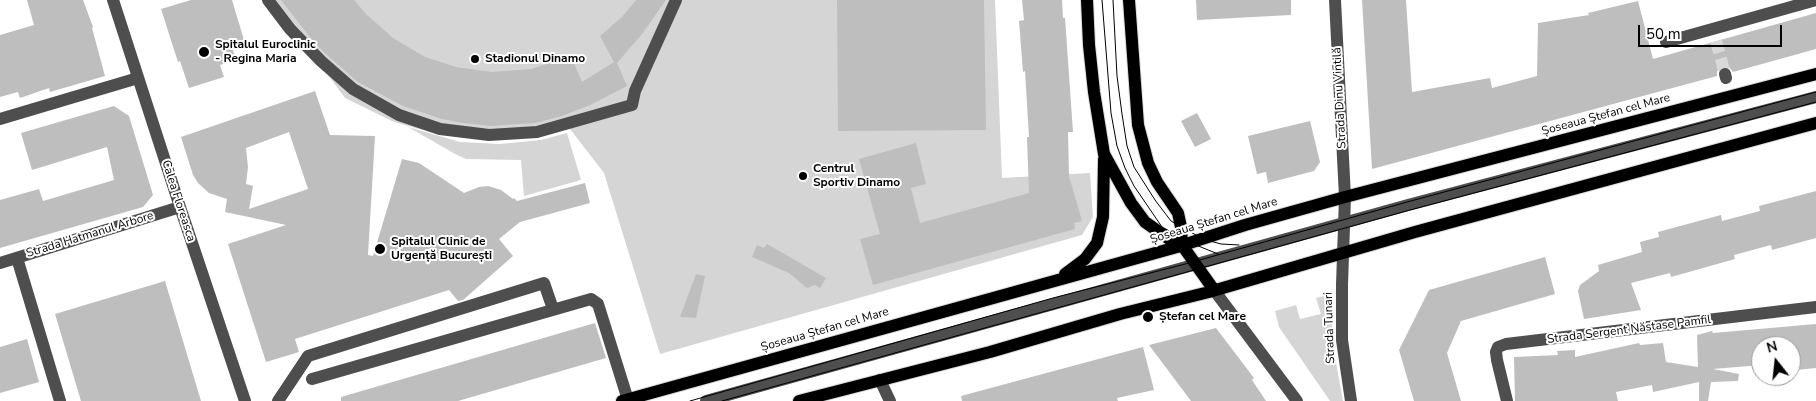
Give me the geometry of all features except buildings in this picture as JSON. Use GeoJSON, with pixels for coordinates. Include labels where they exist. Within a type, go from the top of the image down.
{"type":"FeatureCollection","features":[{"type":"Feature","properties":{"kind":"main road"},"geometry":{"type":"LineString","coordinates":[[1061,278],[1084,258],[1097,243],[1103,217],[1104,154],[1094,92],[1087,0]]}},
{"type":"Feature","properties":{"kind":"main road"},"geometry":{"type":"LineString","coordinates":[[1129,0],[1135,100],[1140,134],[1148,163],[1178,213],[1182,246]]}},
{"type":"Feature","properties":{"kind":"main road","name":"Șoseaua Ștefan cel Mare"},"geometry":{"type":"LineString","coordinates":[[625,400],[1182,246],[1245,225],[1345,197],[1816,74]]}},
{"type":"Feature","properties":{"kind":"main road"},"geometry":{"type":"LineString","coordinates":[[799,401],[990,352],[1120,314],[1214,290],[1434,227],[1816,123]]}},
{"type":"Feature","properties":{"kind":"main road"},"geometry":{"type":"LineString","coordinates":[[1104,154],[1131,203],[1145,222],[1172,242],[1182,246],[1214,290]]}},
{"type":"Feature","properties":{"kind":"street","name":"Calea Floreasca"},"geometry":{"type":"LineString","coordinates":[[113,0],[245,401]]}},
{"type":"Feature","properties":{"kind":"street"},"geometry":{"type":"LineString","coordinates":[[268,0],[290,29],[321,61],[353,89],[398,115],[440,129],[461,133],[496,135],[537,132],[632,105],[635,91],[676,0]]}},
{"type":"Feature","properties":{"kind":"street","name":"Strada Dinu Vintilă"},"geometry":{"type":"LineString","coordinates":[[1335,0],[1345,224]]}},
{"type":"Feature","properties":{"kind":"street"},"geometry":{"type":"LineString","coordinates":[[1666,42],[1714,35],[1816,0]]}},
{"type":"Feature","properties":{"kind":"street"},"geometry":{"type":"LineString","coordinates":[[0,119],[138,78]]}},
{"type":"Feature","properties":{"kind":"street"},"geometry":{"type":"LineString","coordinates":[[706,401],[1345,224],[1816,97]]}},
{"type":"Feature","properties":{"kind":"street","name":"Strada Hatmanul Arbore"},"geometry":{"type":"LineString","coordinates":[[0,263],[180,207]]}},
{"type":"Feature","properties":{"kind":"street","name":"Strada Tunari"},"geometry":{"type":"LineString","coordinates":[[1345,224],[1342,340],[1351,401]]}},
{"type":"Feature","properties":{"kind":"street"},"geometry":{"type":"LineString","coordinates":[[17,258],[60,401]]}},
{"type":"Feature","properties":{"kind":"street"},"geometry":{"type":"LineString","coordinates":[[278,401],[308,356],[544,282],[553,310]]}},
{"type":"Feature","properties":{"kind":"street"},"geometry":{"type":"LineString","coordinates":[[1214,290],[1297,401]]}},
{"type":"Feature","properties":{"kind":"street"},"geometry":{"type":"LineString","coordinates":[[312,379],[590,299],[598,304],[625,400]]}},
{"type":"Feature","properties":{"kind":"street","name":"Strada Sergent Năstase Pamfil"},"geometry":{"type":"LineString","coordinates":[[1507,401],[1496,352],[1498,347],[1506,344],[1816,307]]}},
{"type":"Feature","properties":{"kind":"street"},"geometry":{"type":"LineString","coordinates":[[880,380],[890,401]]}},
{"type":"Feature","properties":{"kind":"shaded area","name":"Centrul Sportiv Dinamo"},"geometry":{"type":"Polygon","coordinates":[[[267,0],[995,0],[1002,178],[1090,173],[1093,217],[1082,235],[660,354],[604,173],[570,129],[437,134],[394,122],[345,98],[317,60],[267,0]]]}},
{"type":"Feature","properties":{"kind":"shaded area"},"geometry":{"type":"Polygon","coordinates":[[[408,127],[460,142],[500,144],[541,140],[567,133],[581,180],[524,196],[521,160],[466,159],[408,127]]]}},
{"type":"Feature","properties":{"kind":"shaded area"},"geometry":{"type":"Polygon","coordinates":[[[1332,294],[1332,341],[1343,401],[1330,401],[1279,327],[1275,311],[1296,305],[1300,319],[1321,314],[1316,298],[1332,294]]]}},
{"type":"Feature","properties":{"kind":"tunnel"},"geometry":{"type":"LineString","coordinates":[[1716,41],[1725,74]]}},
{"type":"Feature","properties":{"kind":"tram line"},"geometry":{"type":"LineString","coordinates":[[1102,0],[1111,113],[1117,146],[1125,168],[1134,186],[1162,227],[1191,243],[1218,254]]}},
{"type":"Feature","properties":{"kind":"tram line"},"geometry":{"type":"LineString","coordinates":[[1113,0],[1117,76],[1127,146],[1134,167],[1171,221],[1203,239],[1221,244],[1239,245]]}},
{"type":"Feature","properties":{"kind":"tram line"},"geometry":{"type":"LineString","coordinates":[[690,401],[1053,298],[1189,263],[1816,92]]}},
{"type":"Feature","properties":{"kind":"tram line"},"geometry":{"type":"LineString","coordinates":[[722,401],[1410,210],[1816,102]]}},
{"type":"Feature","properties":{"kind":"place","name":"Spitalul Euroclinic - Regina Maria"},"geometry":{"type":"Point","coordinates":[204,52]}},
{"type":"Feature","properties":{"kind":"place","name":"Stadionul Dinamo"},"geometry":{"type":"Point","coordinates":[475,59]}},
{"type":"Feature","properties":{"kind":"place","name":"Centrul Sportiv Dinamo"},"geometry":{"type":"Point","coordinates":[803,176]}},
{"type":"Feature","properties":{"kind":"place","name":"Spitalul Clinic de Urgență București"},"geometry":{"type":"Point","coordinates":[380,249]}},
{"type":"Feature","properties":{"kind":"place","name":"Ștefan cel Mare"},"geometry":{"type":"Point","coordinates":[1148,317]}}]}
